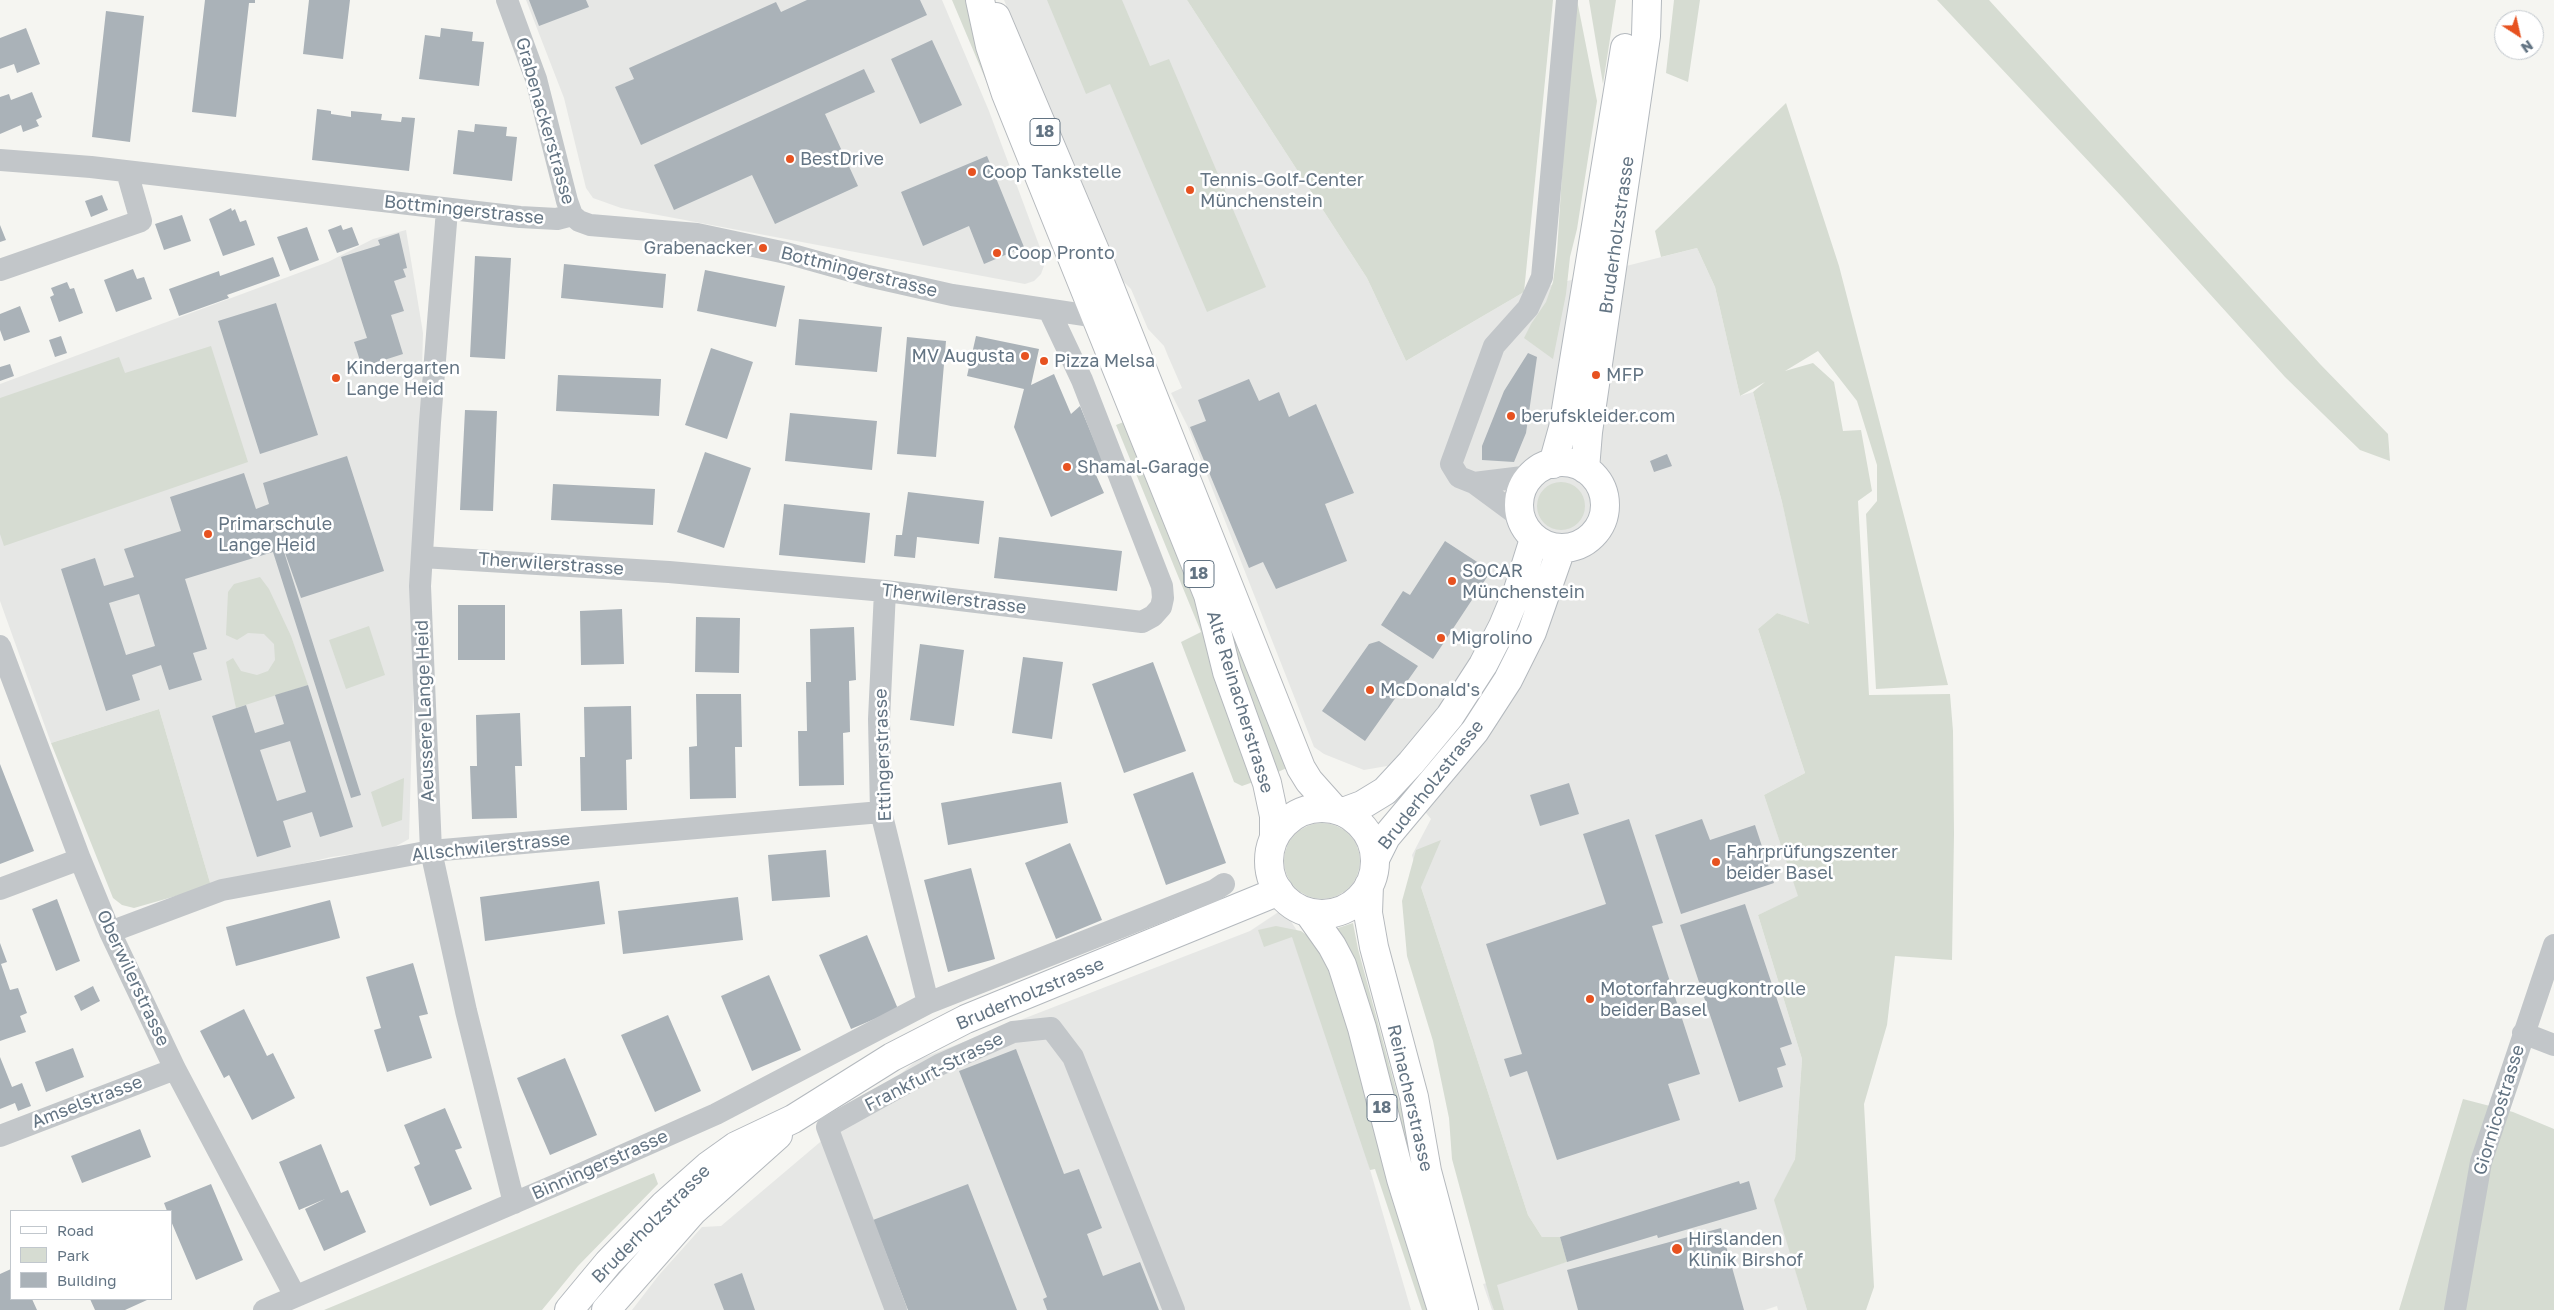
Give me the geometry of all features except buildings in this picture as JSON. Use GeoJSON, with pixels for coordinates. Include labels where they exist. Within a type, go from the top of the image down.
{"type":"FeatureCollection","features":[{"type":"Feature","properties":{"kind":"main road","name":"Alte Reinacherstrasse"},"geometry":{"type":"LineString","coordinates":[[980,0],[990,46],[1006,94],[1208,595],[1227,672],[1268,784],[1274,816],[1274,837]]}},
{"type":"Feature","properties":{"kind":"main road","name":"Alte Reinacherstrasse"},"geometry":{"type":"LineString","coordinates":[[988,0],[1006,38],[1123,320],[1301,768],[1309,782],[1338,811]]}},
{"type":"Feature","properties":{"kind":"main road","name":"Bruderholzstrasse"},"geometry":{"type":"LineString","coordinates":[[1542,470],[1563,428],[1628,33],[1636,0]]}},
{"type":"Feature","properties":{"kind":"main road","name":"Bruderholzstrasse"},"geometry":{"type":"LineString","coordinates":[[1585,469],[1588,432],[1646,36],[1647,0]]}},
{"type":"Feature","properties":{"kind":"main road"},"geometry":{"type":"LineString","coordinates":[[1564,462],[1585,469],[1595,478],[1602,489],[1605,502],[1604,516],[1598,529],[1588,540],[1575,546],[1561,548],[1547,546],[1527,528],[1519,503],[1522,488],[1542,470],[1564,462]]}},
{"type":"Feature","properties":{"kind":"main road","name":"Bruderholzstrasse"},"geometry":{"type":"LineString","coordinates":[[1338,811],[1362,805],[1385,791],[1450,716],[1483,665],[1503,626],[1518,590],[1527,528]]}},
{"type":"Feature","properties":{"kind":"main road","name":"Bruderholzstrasse"},"geometry":{"type":"LineString","coordinates":[[1372,872],[1386,838],[1475,731],[1508,680],[1532,632],[1561,548]]}},
{"type":"Feature","properties":{"kind":"main road"},"geometry":{"type":"LineString","coordinates":[[1323,807],[1338,811],[1362,825],[1373,846],[1372,872],[1362,896],[1346,908],[1326,914],[1308,912],[1291,903],[1279,891],[1271,873],[1269,854],[1274,837],[1288,820],[1299,813],[1323,807]]}},
{"type":"Feature","properties":{"kind":"main road","name":"Reinacherstrasse"},"geometry":{"type":"LineString","coordinates":[[1372,872],[1368,913],[1374,947],[1414,1097],[1427,1171],[1464,1310]]}},
{"type":"Feature","properties":{"kind":"main road","name":"Bruderholzstrasse"},"geometry":{"type":"LineString","coordinates":[[569,1310],[608,1263],[664,1205],[708,1166],[736,1146],[793,1119],[892,1057],[966,1020],[1279,891]]}},
{"type":"Feature","properties":{"kind":"main road","name":"Reinacherstrasse"},"geometry":{"type":"LineString","coordinates":[[1308,912],[1332,946],[1342,965],[1362,1028],[1401,1179],[1442,1310]]}},
{"type":"Feature","properties":{"kind":"main road","name":"Bruderholzstrasse"},"geometry":{"type":"LineString","coordinates":[[606,1310],[693,1211],[761,1152],[793,1119]]}},
{"type":"Feature","properties":{"kind":"street","name":"Grabenackerstrasse"},"geometry":{"type":"LineString","coordinates":[[507,0],[536,79],[566,200],[572,214]]}},
{"type":"Feature","properties":{"kind":"street"},"geometry":{"type":"LineString","coordinates":[[1527,528],[1474,482],[1459,477],[1451,464],[1494,346],[1528,308],[1542,277],[1567,0]]}},
{"type":"Feature","properties":{"kind":"street","name":"Bottmingerstrasse"},"geometry":{"type":"LineString","coordinates":[[0,160],[127,172],[447,210],[558,219],[572,214],[579,221],[590,225],[697,234],[786,253],[916,287],[1096,318]]}},
{"type":"Feature","properties":{"kind":"street"},"geometry":{"type":"LineString","coordinates":[[0,270],[141,222],[127,172]]}},
{"type":"Feature","properties":{"kind":"street","name":"Aeussere Lange Heid"},"geometry":{"type":"LineString","coordinates":[[447,210],[430,422],[420,586],[431,851],[466,1011],[514,1202]]}},
{"type":"Feature","properties":{"kind":"street","name":"Therwilerstrasse"},"geometry":{"type":"LineString","coordinates":[[422,557],[659,571],[885,591],[1142,622],[1153,616],[1161,607],[1164,598],[1162,586],[1082,380],[1049,310]]}},
{"type":"Feature","properties":{"kind":"street"},"geometry":{"type":"LineString","coordinates":[[1096,318],[1123,320]]}},
{"type":"Feature","properties":{"kind":"street"},"geometry":{"type":"LineString","coordinates":[[1474,482],[1542,470]]}},
{"type":"Feature","properties":{"kind":"street","name":"Ettingerstrasse"},"geometry":{"type":"LineString","coordinates":[[885,591],[879,719],[881,812],[928,1003]]}},
{"type":"Feature","properties":{"kind":"street","name":"Oberwilerstrasse"},"geometry":{"type":"LineString","coordinates":[[0,646],[80,859],[110,932],[175,1069],[295,1296]]}},
{"type":"Feature","properties":{"kind":"street","name":"Allschwilerstrasse"},"geometry":{"type":"LineString","coordinates":[[110,932],[222,890],[431,851],[881,812]]}},
{"type":"Feature","properties":{"kind":"street"},"geometry":{"type":"LineString","coordinates":[[0,889],[80,859]]}},
{"type":"Feature","properties":{"kind":"street","name":"Binningerstrasse"},"geometry":{"type":"LineString","coordinates":[[264,1310],[716,1114],[928,1003],[1215,890],[1224,884]]}},
{"type":"Feature","properties":{"kind":"street","name":"Giornicostrasse"},"geometry":{"type":"LineString","coordinates":[[2456,1310],[2480,1162],[2522,1033],[2554,945]]}},
{"type":"Feature","properties":{"kind":"street","name":"Frankfurt-Strasse"},"geometry":{"type":"LineString","coordinates":[[896,1310],[826,1128],[939,1065],[1013,1032],[1051,1028],[1073,1057],[1174,1310]]}},
{"type":"Feature","properties":{"kind":"street"},"geometry":{"type":"LineString","coordinates":[[2522,1033],[2554,1045]]}},
{"type":"Feature","properties":{"kind":"street","name":"Amselstrasse"},"geometry":{"type":"LineString","coordinates":[[0,1136],[175,1069]]}},
{"type":"Feature","properties":{"kind":"shaded area"},"geometry":{"type":"Polygon","coordinates":[[[526,0],[942,0],[989,111],[1039,245],[1045,263],[1041,274],[1034,281],[1025,284],[621,208],[593,198],[586,188],[564,98],[526,0]]]}},
{"type":"Feature","properties":{"kind":"shaded area"},"geometry":{"type":"Polygon","coordinates":[[[1004,0],[1187,0],[1367,278],[1406,361],[1524,292],[1697,248],[1715,287],[1740,396],[1753,392],[1782,502],[1807,608],[1809,625],[1777,613],[1758,629],[1805,773],[1764,795],[1799,897],[1758,915],[1802,1059],[1795,1159],[1775,1200],[1807,1310],[1778,1310],[1777,1306],[1765,1310],[1492,1310],[1483,1284],[1567,1262],[1542,1237],[1528,1215],[1421,887],[1412,855],[1431,819],[1387,766],[1364,770],[1324,754],[1314,747],[1188,427],[1171,393],[1182,388],[1164,346],[1148,329],[1131,289],[1117,275],[1004,0]]]}},
{"type":"Feature","properties":{"kind":"shaded area","name":"Primarschule Lange Heid"},"geometry":{"type":"Polygon","coordinates":[[[406,230],[423,333],[409,839],[391,849],[331,857],[211,886],[159,709],[51,743],[0,601],[0,384],[328,262],[373,239],[406,230]]]}},
{"type":"Feature","properties":{"kind":"shaded area"},"geometry":{"type":"Polygon","coordinates":[[[1283,909],[1303,940],[1411,1310],[632,1310],[659,1275],[702,1227],[721,1226],[917,1060],[1250,931],[1283,909]]]}},
{"type":"Feature","properties":{"kind":"green space"},"geometry":{"type":"Polygon","coordinates":[[[952,0],[965,0],[986,65],[987,83],[952,0]]]}},
{"type":"Feature","properties":{"kind":"green space","name":"Tennis-Golf-Center Münchenstein"},"geometry":{"type":"Polygon","coordinates":[[[1047,0],[1122,0],[1150,66],[1169,59],[1266,287],[1207,312],[1110,84],[1086,94],[1047,0]]]}},
{"type":"Feature","properties":{"kind":"green space"},"geometry":{"type":"Polygon","coordinates":[[[1187,0],[1553,0],[1524,292],[1406,361],[1367,278],[1187,0]]]}},
{"type":"Feature","properties":{"kind":"green space"},"geometry":{"type":"Polygon","coordinates":[[[1577,0],[1597,101],[1577,229],[1570,257],[1566,294],[1553,359],[1524,338],[1546,302],[1553,282],[1577,0]]]}},
{"type":"Feature","properties":{"kind":"green space"},"geometry":{"type":"Polygon","coordinates":[[[1589,0],[1616,0],[1603,84],[1589,0]]]}},
{"type":"Feature","properties":{"kind":"green space"},"geometry":{"type":"Polygon","coordinates":[[[1674,0],[1700,0],[1688,82],[1666,73],[1674,0]]]}},
{"type":"Feature","properties":{"kind":"green space"},"geometry":{"type":"Polygon","coordinates":[[[1937,0],[1989,0],[2320,364],[2388,434],[2390,461],[2360,450],[2285,377],[2123,198],[1937,0]]]}},
{"type":"Feature","properties":{"kind":"green space"},"geometry":{"type":"Polygon","coordinates":[[[1786,103],[1839,266],[1948,685],[1876,689],[1866,514],[1877,501],[1877,465],[1857,401],[1818,351],[1785,371],[1813,363],[1834,382],[1843,431],[1861,430],[1872,491],[1858,501],[1869,695],[1950,694],[1953,731],[1952,960],[1895,956],[1887,1025],[1864,1104],[1874,1287],[1866,1310],[1807,1310],[1774,1200],[1795,1159],[1802,1059],[1758,915],[1798,896],[1764,795],[1805,773],[1758,629],[1777,613],[1809,624],[1782,502],[1753,392],[1765,382],[1740,396],[1715,287],[1697,248],[1661,257],[1655,231],[1786,103]]]}},
{"type":"Feature","properties":{"kind":"green space"},"geometry":{"type":"Polygon","coordinates":[[[211,346],[248,462],[4,546],[0,534],[0,398],[119,357],[125,373],[211,346]]]}},
{"type":"Feature","properties":{"kind":"green space"},"geometry":{"type":"Polygon","coordinates":[[[1126,421],[1197,599],[1214,676],[1256,781],[1242,786],[1234,782],[1181,642],[1201,632],[1116,425],[1126,421]]]}},
{"type":"Feature","properties":{"kind":"green space"},"geometry":{"type":"Polygon","coordinates":[[[1556,482],[1566,482],[1578,489],[1585,501],[1585,511],[1578,523],[1566,530],[1556,530],[1548,526],[1541,519],[1537,511],[1537,501],[1541,493],[1548,486],[1556,482]]]}},
{"type":"Feature","properties":{"kind":"green space"},"geometry":{"type":"Polygon","coordinates":[[[1187,495],[1293,765],[1278,772],[1233,652],[1187,495]]]}},
{"type":"Feature","properties":{"kind":"green space"},"geometry":{"type":"Polygon","coordinates":[[[260,577],[269,589],[291,636],[308,685],[236,708],[226,662],[233,658],[241,671],[257,675],[268,671],[275,660],[274,644],[264,634],[248,633],[237,640],[226,635],[228,592],[234,584],[260,577]]]}},
{"type":"Feature","properties":{"kind":"green space"},"geometry":{"type":"Polygon","coordinates":[[[369,626],[385,675],[346,689],[329,640],[369,626]]]}},
{"type":"Feature","properties":{"kind":"green space"},"geometry":{"type":"Polygon","coordinates":[[[159,709],[211,886],[134,908],[122,905],[113,898],[51,743],[159,709]]]}},
{"type":"Feature","properties":{"kind":"green space"},"geometry":{"type":"Polygon","coordinates":[[[404,778],[402,820],[382,827],[371,792],[404,778]]]}},
{"type":"Feature","properties":{"kind":"green space"},"geometry":{"type":"Polygon","coordinates":[[[1322,823],[1337,826],[1349,834],[1357,846],[1360,861],[1357,876],[1349,888],[1337,896],[1322,899],[1307,896],[1295,888],[1287,876],[1284,861],[1287,846],[1295,834],[1307,826],[1322,823]]]}},
{"type":"Feature","properties":{"kind":"green space"},"geometry":{"type":"Polygon","coordinates":[[[1441,840],[1421,887],[1528,1215],[1542,1237],[1560,1237],[1567,1262],[1497,1285],[1504,1310],[1494,1310],[1490,1299],[1452,1159],[1449,1118],[1433,1041],[1407,956],[1402,901],[1416,850],[1441,840]]]}},
{"type":"Feature","properties":{"kind":"green space"},"geometry":{"type":"Polygon","coordinates":[[[1353,923],[1358,949],[1404,1119],[1436,1250],[1335,929],[1353,923]]]}},
{"type":"Feature","properties":{"kind":"green space"},"geometry":{"type":"Polygon","coordinates":[[[1276,926],[1301,931],[1312,939],[1327,962],[1342,1003],[1429,1310],[1422,1310],[1375,1169],[1370,1170],[1292,937],[1264,947],[1258,930],[1276,926]]]}},
{"type":"Feature","properties":{"kind":"green space"},"geometry":{"type":"Polygon","coordinates":[[[2463,1099],[2513,1112],[2554,1129],[2554,1310],[2399,1310],[2463,1099]]]}},
{"type":"Feature","properties":{"kind":"green space"},"geometry":{"type":"Polygon","coordinates":[[[654,1173],[658,1184],[578,1266],[542,1310],[324,1310],[654,1173]]]}},
{"type":"Feature","properties":{"kind":"place","name":"BestDrive"},"geometry":{"type":"Point","coordinates":[790,159]}},
{"type":"Feature","properties":{"kind":"place","name":"Coop Tankstelle"},"geometry":{"type":"Point","coordinates":[972,172]}},
{"type":"Feature","properties":{"kind":"place","name":"Tennis-Golf-Center Münchenstein"},"geometry":{"type":"Point","coordinates":[1190,190]}},
{"type":"Feature","properties":{"kind":"place","name":"Grabenacker"},"geometry":{"type":"Point","coordinates":[763,248]}},
{"type":"Feature","properties":{"kind":"place","name":"Coop Pronto"},"geometry":{"type":"Point","coordinates":[997,253]}},
{"type":"Feature","properties":{"kind":"place","name":"MV Augusta"},"geometry":{"type":"Point","coordinates":[1025,356]}},
{"type":"Feature","properties":{"kind":"place","name":"Pizza Melsa"},"geometry":{"type":"Point","coordinates":[1044,361]}},
{"type":"Feature","properties":{"kind":"place","name":"MFP"},"geometry":{"type":"Point","coordinates":[1596,375]}},
{"type":"Feature","properties":{"kind":"place","name":"Kindergarten Lange Heid"},"geometry":{"type":"Point","coordinates":[336,378]}},
{"type":"Feature","properties":{"kind":"place","name":"berufskleider.com"},"geometry":{"type":"Point","coordinates":[1511,416]}},
{"type":"Feature","properties":{"kind":"place","name":"Shamal-Garage"},"geometry":{"type":"Point","coordinates":[1067,467]}},
{"type":"Feature","properties":{"kind":"place","name":"Primarschule Lange Heid"},"geometry":{"type":"Point","coordinates":[208,534]}},
{"type":"Feature","properties":{"kind":"place","name":"SOCAR Münchenstein"},"geometry":{"type":"Point","coordinates":[1452,581]}},
{"type":"Feature","properties":{"kind":"place","name":"Migrolino"},"geometry":{"type":"Point","coordinates":[1441,638]}},
{"type":"Feature","properties":{"kind":"place","name":"McDonald's"},"geometry":{"type":"Point","coordinates":[1370,690]}},
{"type":"Feature","properties":{"kind":"place","name":"Fahrprüfungszenter beider Basel"},"geometry":{"type":"Point","coordinates":[1716,862]}},
{"type":"Feature","properties":{"kind":"place","name":"Motorfahrzeugkontrolle beider Basel"},"geometry":{"type":"Point","coordinates":[1590,999]}},
{"type":"Feature","properties":{"kind":"place","name":"Hirslanden Klinik Birshof"},"geometry":{"type":"Point","coordinates":[1677,1249]}}]}
